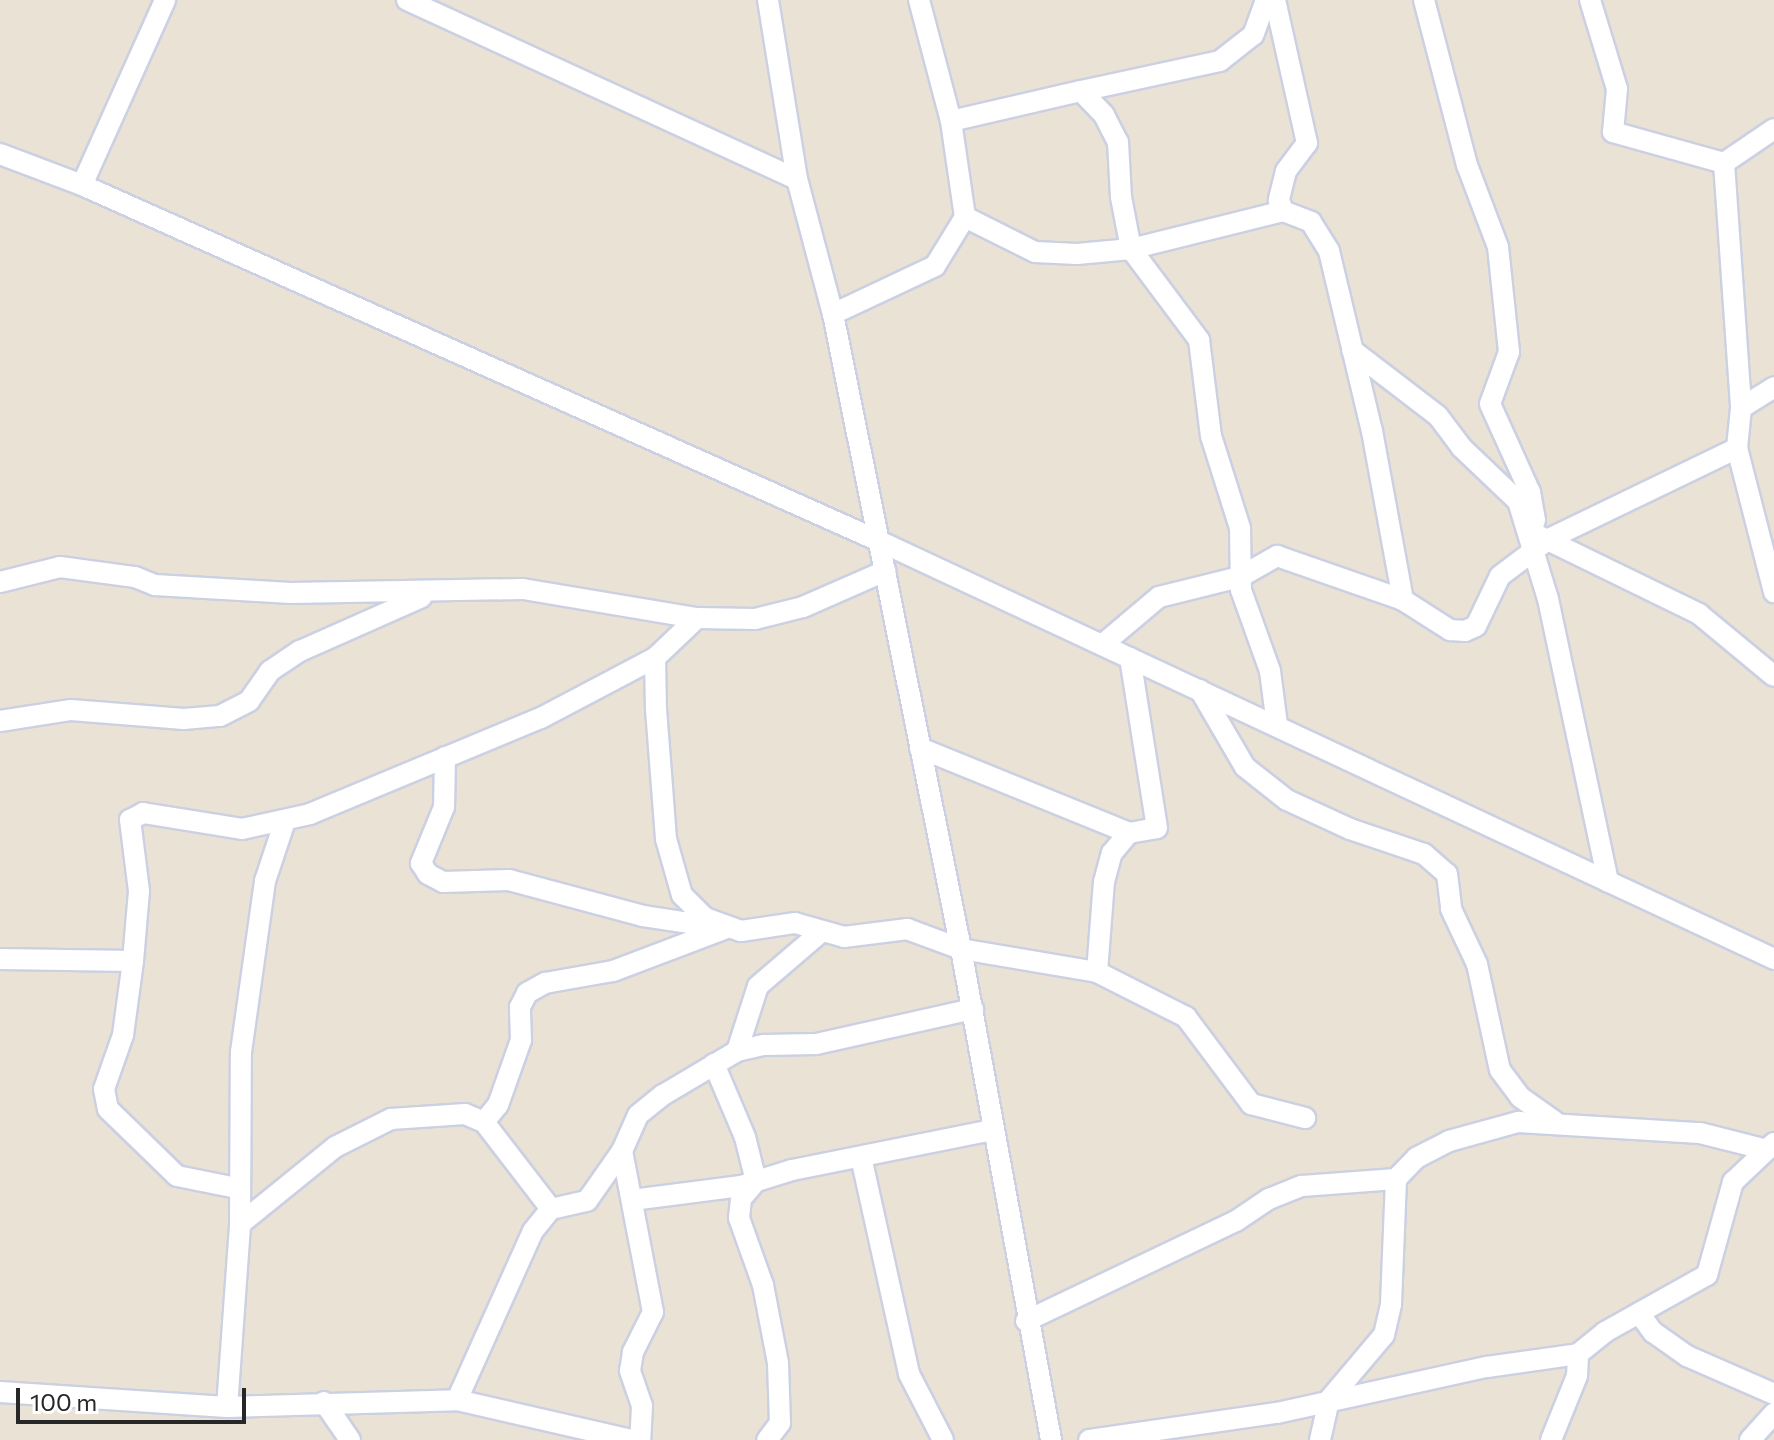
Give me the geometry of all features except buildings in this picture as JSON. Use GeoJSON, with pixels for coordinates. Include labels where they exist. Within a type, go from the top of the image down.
{"type":"FeatureCollection","features":[{"type":"Feature","properties":{"kind":"street"},"geometry":{"type":"LineString","coordinates":[[82,185],[165,0]]}},
{"type":"Feature","properties":{"kind":"street"},"geometry":{"type":"LineString","coordinates":[[407,0],[797,179]]}},
{"type":"Feature","properties":{"kind":"street"},"geometry":{"type":"LineString","coordinates":[[768,0],[797,179],[833,314],[973,1009],[1026,1321],[1051,1440]]}},
{"type":"Feature","properties":{"kind":"street"},"geometry":{"type":"LineString","coordinates":[[833,314],[935,266],[965,217],[951,121],[919,0]]}},
{"type":"Feature","properties":{"kind":"street"},"geometry":{"type":"LineString","coordinates":[[951,121],[1220,61],[1253,35],[1266,0]]}},
{"type":"Feature","properties":{"kind":"street"},"geometry":{"type":"LineString","coordinates":[[1275,0],[1307,129],[1307,143],[1283,178],[1279,200],[1283,211]]}},
{"type":"Feature","properties":{"kind":"street"},"geometry":{"type":"LineString","coordinates":[[1424,0],[1467,165],[1498,247],[1509,352],[1490,404],[1530,492],[1608,882]]}},
{"type":"Feature","properties":{"kind":"street"},"geometry":{"type":"LineString","coordinates":[[1590,0],[1617,89],[1613,132],[1724,163],[1774,129]]}},
{"type":"Feature","properties":{"kind":"street"},"geometry":{"type":"LineString","coordinates":[[1081,91],[1104,115],[1118,142],[1121,197],[1131,249],[1199,340],[1211,436],[1240,528],[1240,577],[1270,671],[1277,725]]}},
{"type":"Feature","properties":{"kind":"street"},"geometry":{"type":"LineString","coordinates":[[0,154],[82,185],[879,541],[1774,959]]}},
{"type":"Feature","properties":{"kind":"street"},"geometry":{"type":"LineString","coordinates":[[1724,163],[1741,408],[1737,448],[1774,592]]}},
{"type":"Feature","properties":{"kind":"street"},"geometry":{"type":"LineString","coordinates":[[965,217],[1035,252],[1131,249],[1283,211],[1311,222],[1329,251],[1403,600]]}},
{"type":"Feature","properties":{"kind":"street"},"geometry":{"type":"LineString","coordinates":[[1352,350],[1438,416],[1461,447],[1518,501],[1538,540],[1699,614],[1774,676]]}},
{"type":"Feature","properties":{"kind":"street"},"geometry":{"type":"LineString","coordinates":[[1741,408],[1774,387]]}},
{"type":"Feature","properties":{"kind":"street"},"geometry":{"type":"LineString","coordinates":[[1102,645],[1159,597],[1240,577],[1277,556],[1403,600],[1450,630],[1465,631],[1476,626],[1500,576],[1538,540],[1737,448]]}},
{"type":"Feature","properties":{"kind":"street"},"geometry":{"type":"LineString","coordinates":[[0,582],[60,567],[135,577],[155,585],[430,594],[523,589],[697,618],[755,619],[803,607],[885,571]]}},
{"type":"Feature","properties":{"kind":"street"},"geometry":{"type":"LineString","coordinates":[[0,721],[71,710],[184,719],[220,716],[249,701],[270,671],[300,651],[430,594]]}},
{"type":"Feature","properties":{"kind":"street"},"geometry":{"type":"LineString","coordinates":[[237,1188],[177,1176],[108,1109],[104,1089],[123,1035],[139,891],[130,820],[156,812],[242,829],[285,821],[541,718],[655,658],[697,618]]}},
{"type":"Feature","properties":{"kind":"street"},"geometry":{"type":"LineString","coordinates":[[655,658],[666,839],[682,895],[705,918],[724,929]]}},
{"type":"Feature","properties":{"kind":"street"},"geometry":{"type":"LineString","coordinates":[[920,748],[1129,833],[1157,828],[1130,658]]}},
{"type":"Feature","properties":{"kind":"street"},"geometry":{"type":"LineString","coordinates":[[1200,690],[1245,767],[1287,800],[1350,829],[1424,854],[1447,874],[1451,909],[1477,964],[1500,1070],[1520,1097],[1554,1121]]}},
{"type":"Feature","properties":{"kind":"street"},"geometry":{"type":"LineString","coordinates":[[445,757],[444,807],[421,863],[428,874],[443,882],[509,880],[643,916],[724,929],[795,923],[844,937],[907,929],[961,949],[1097,972],[1186,1017],[1251,1104],[1305,1118]]}},
{"type":"Feature","properties":{"kind":"street"},"geometry":{"type":"LineString","coordinates":[[227,1407],[240,1224],[237,1188],[243,1037],[265,881],[285,821]]}},
{"type":"Feature","properties":{"kind":"street"},"geometry":{"type":"LineString","coordinates":[[1097,972],[1101,894],[1112,853],[1129,833]]}},
{"type":"Feature","properties":{"kind":"street"},"geometry":{"type":"LineString","coordinates":[[484,1122],[498,1105],[521,1040],[520,1007],[527,993],[545,983],[613,971],[724,929]]}},
{"type":"Feature","properties":{"kind":"street"},"geometry":{"type":"LineString","coordinates":[[737,1051],[758,986],[821,932]]}},
{"type":"Feature","properties":{"kind":"street"},"geometry":{"type":"LineString","coordinates":[[0,959],[133,961]]}},
{"type":"Feature","properties":{"kind":"street"},"geometry":{"type":"LineString","coordinates":[[457,1400],[513,1270],[551,1209],[587,1201],[622,1151],[638,1115],[737,1051],[816,1044],[973,1009]]}},
{"type":"Feature","properties":{"kind":"street"},"geometry":{"type":"LineString","coordinates":[[714,1064],[745,1137],[756,1181]]}},
{"type":"Feature","properties":{"kind":"street"},"geometry":{"type":"LineString","coordinates":[[240,1224],[335,1147],[391,1119],[465,1114],[484,1122],[551,1209]]}},
{"type":"Feature","properties":{"kind":"street"},"geometry":{"type":"LineString","coordinates":[[1026,1321],[1291,1190],[1396,1179],[1416,1158],[1449,1141],[1518,1122],[1554,1121],[1700,1133],[1771,1146]]}},
{"type":"Feature","properties":{"kind":"street"},"geometry":{"type":"LineString","coordinates":[[632,1200],[756,1181],[993,1130]]}},
{"type":"Feature","properties":{"kind":"street"},"geometry":{"type":"LineString","coordinates":[[1089,1440],[1578,1354],[1639,1313],[1707,1275],[1733,1182],[1771,1146]]}},
{"type":"Feature","properties":{"kind":"street"},"geometry":{"type":"LineString","coordinates":[[622,1151],[653,1312],[633,1352],[630,1371],[642,1406],[640,1440]]}},
{"type":"Feature","properties":{"kind":"street"},"geometry":{"type":"LineString","coordinates":[[861,1157],[909,1374],[943,1440]]}},
{"type":"Feature","properties":{"kind":"street"},"geometry":{"type":"LineString","coordinates":[[1320,1440],[1329,1400],[1384,1335],[1391,1304],[1396,1179]]}},
{"type":"Feature","properties":{"kind":"street"},"geometry":{"type":"LineString","coordinates":[[756,1181],[741,1199],[739,1218],[763,1285],[778,1363],[780,1423],[767,1440]]}},
{"type":"Feature","properties":{"kind":"street"},"geometry":{"type":"LineString","coordinates":[[1639,1313],[1653,1332],[1687,1356],[1774,1394]]}},
{"type":"Feature","properties":{"kind":"street"},"geometry":{"type":"LineString","coordinates":[[1551,1440],[1577,1376],[1578,1354]]}},
{"type":"Feature","properties":{"kind":"street"},"geometry":{"type":"LineString","coordinates":[[0,1392],[227,1407],[457,1400],[631,1440]]}},
{"type":"Feature","properties":{"kind":"street"},"geometry":{"type":"LineString","coordinates":[[324,1402],[350,1440]]}},
{"type":"Feature","properties":{"kind":"street"},"geometry":{"type":"LineString","coordinates":[[1750,1440],[1774,1413]]}}]}
